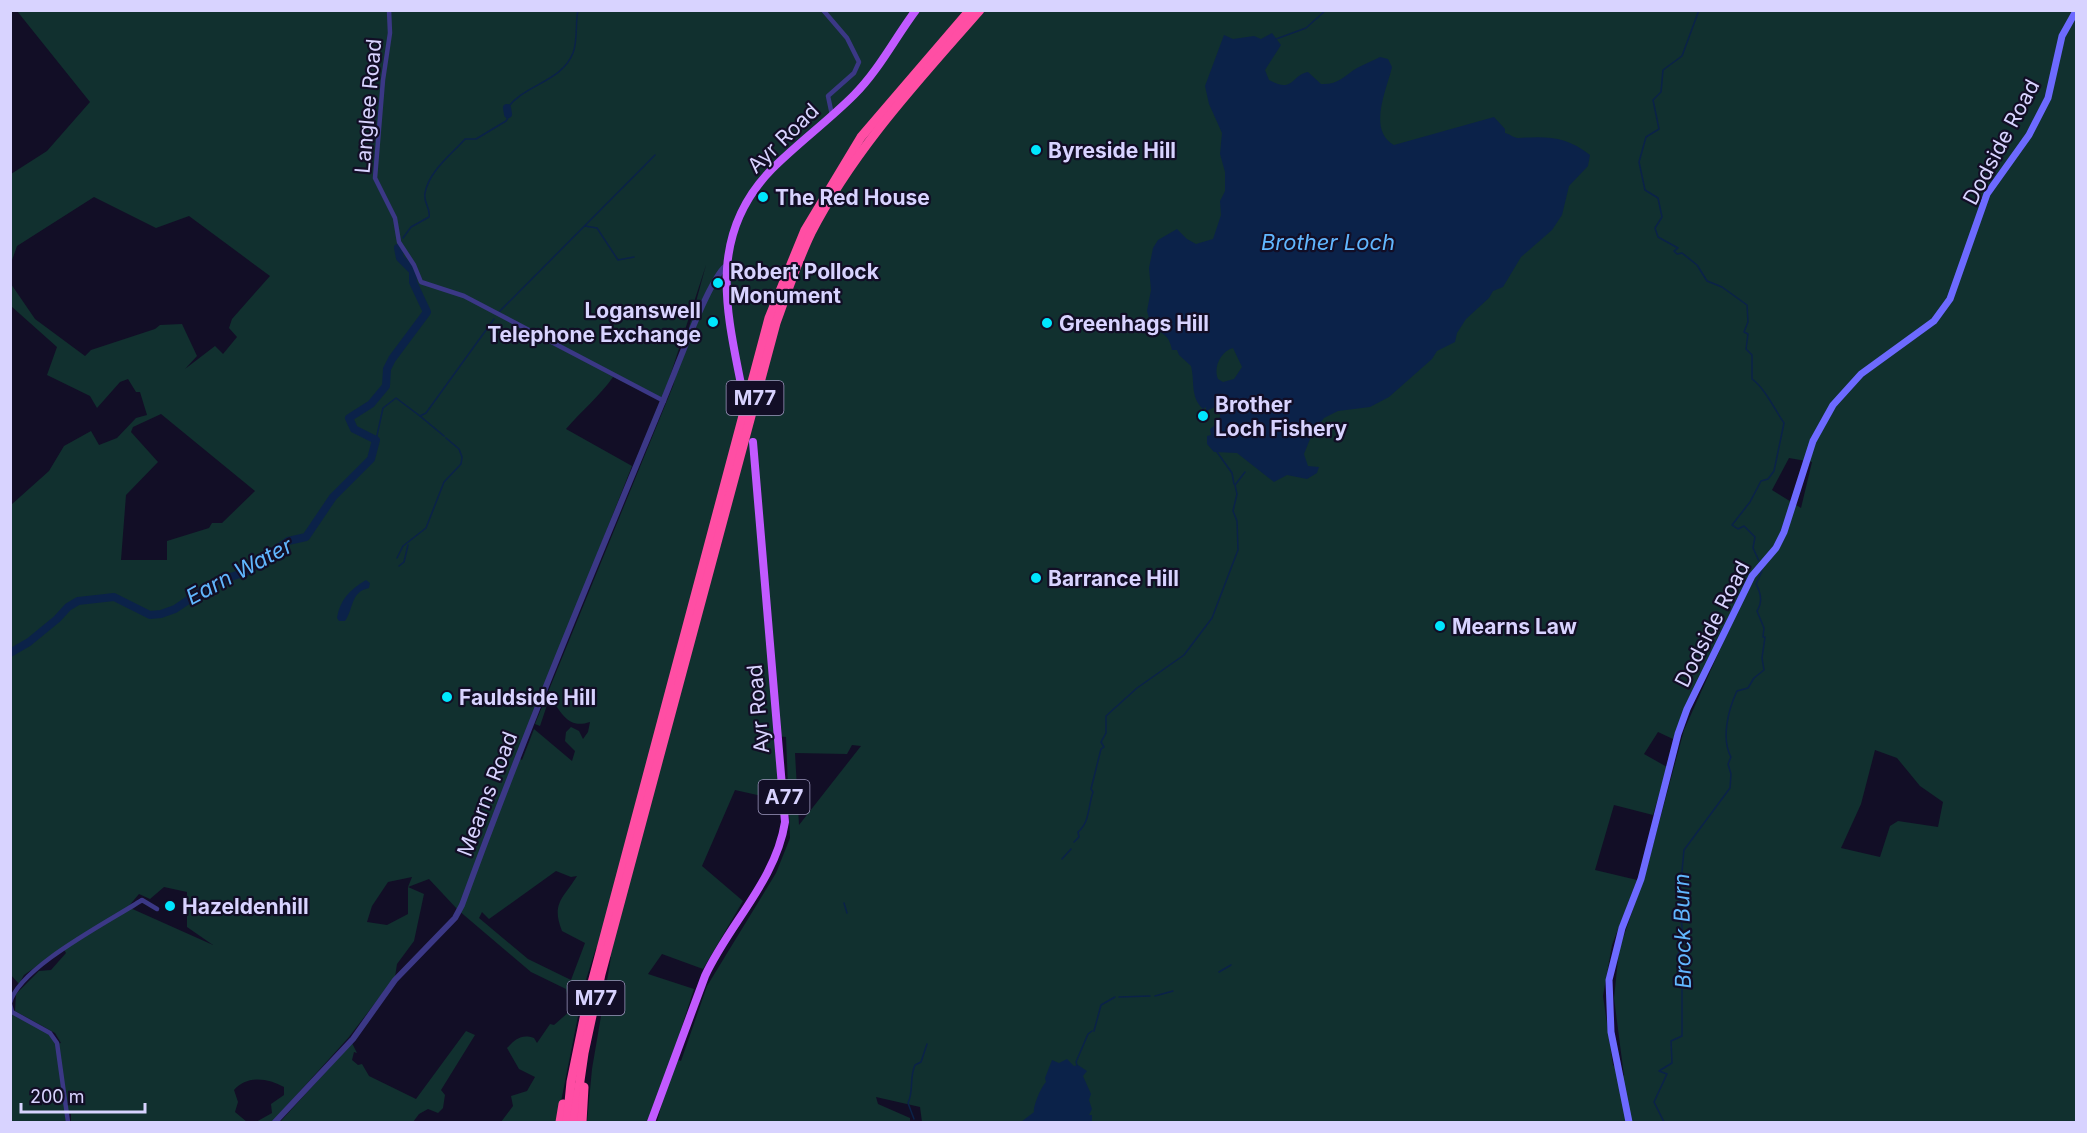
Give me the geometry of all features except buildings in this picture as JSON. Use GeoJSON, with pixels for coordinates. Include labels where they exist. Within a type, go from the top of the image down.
{"type":"FeatureCollection","features":[{"type":"Feature","properties":{"kind":"highway","name":"M77"},"geometry":{"type":"LineString","coordinates":[[567,1122],[580,1032],[599,954],[769,318],[805,230],[861,137],[894,95],[970,10]]}},
{"type":"Feature","properties":{"kind":"highway","name":"M77"},"geometry":{"type":"LineString","coordinates":[[574,1122],[594,1004],[755,395],[792,278],[811,234],[839,184],[868,141],[899,101],[980,10]]}},
{"type":"Feature","properties":{"kind":"highway"},"geometry":{"type":"LineString","coordinates":[[560,1122],[575,1038],[599,954]]}},
{"type":"Feature","properties":{"kind":"highway"},"geometry":{"type":"LineString","coordinates":[[582,1122],[594,1004]]}},
{"type":"Feature","properties":{"kind":"main road","name":"Ayr Road"},"geometry":{"type":"LineString","coordinates":[[741,384],[727,311],[726,266],[734,229],[758,185],[872,74],[916,10]]}},
{"type":"Feature","properties":{"kind":"main road","name":"Dodside Road"},"geometry":{"type":"LineString","coordinates":[[1629,1122],[1611,1032],[1609,980],[1614,954],[1641,879],[1678,734],[1687,709],[1752,576],[1776,548],[1784,532],[1813,441],[1833,405],[1861,374],[1934,321],[1950,299],[1988,195],[2012,155],[2026,140],[2048,98],[2059,45],[2076,11]]}},
{"type":"Feature","properties":{"kind":"main road","name":"Ayr Road"},"geometry":{"type":"LineString","coordinates":[[651,1122],[705,976],[714,957],[775,859],[785,822],[753,442]]}},
{"type":"Feature","properties":{"kind":"street","name":"Langlee Road"},"geometry":{"type":"LineString","coordinates":[[389,10],[390,33],[383,80],[375,178],[395,218],[399,242],[410,257],[421,282],[464,296],[664,400]]}},
{"type":"Feature","properties":{"kind":"street"},"geometry":{"type":"LineString","coordinates":[[823,10],[853,47],[859,62],[854,73],[828,96],[832,115]]}},
{"type":"Feature","properties":{"kind":"street","name":"Mearns Road"},"geometry":{"type":"LineString","coordinates":[[275,1122],[353,1039],[395,980],[455,918],[462,905],[607,535],[695,322],[719,272],[726,266]]}},
{"type":"Feature","properties":{"kind":"street"},"geometry":{"type":"LineString","coordinates":[[68,1122],[57,1043],[50,1033],[12,1012],[10,1003],[13,993],[30,973],[142,900],[157,909]]}},
{"type":"Feature","properties":{"kind":"green space"},"geometry":{"type":"Polygon","coordinates":[[[17,11],[2076,11],[2076,1122],[922,1122],[920,1107],[876,1097],[878,1104],[910,1118],[910,1122],[657,1122],[662,1103],[653,1106],[648,1122],[587,1122],[592,1069],[611,957],[596,948],[584,986],[557,1122],[501,1122],[513,1106],[511,1096],[527,1091],[535,1077],[519,1069],[507,1048],[522,1037],[534,1038],[537,1043],[550,1024],[554,1025],[570,1011],[566,989],[531,972],[458,910],[429,879],[408,887],[424,894],[414,941],[397,964],[395,977],[349,1037],[272,1122],[256,1122],[272,1113],[271,1104],[284,1095],[284,1087],[265,1080],[251,1080],[234,1090],[238,1102],[235,1112],[247,1122],[71,1122],[71,1114],[65,1114],[66,1122],[11,1122],[11,1013],[49,1034],[56,1044],[61,1043],[55,1033],[15,1011],[16,994],[39,971],[51,970],[66,953],[63,948],[24,975],[19,984],[11,975],[11,505],[49,471],[64,446],[91,431],[99,445],[117,438],[136,418],[147,415],[140,392],[136,392],[128,379],[120,382],[97,408],[90,396],[47,375],[57,347],[11,306],[11,284],[35,319],[85,356],[91,350],[155,329],[160,325],[182,324],[197,356],[185,369],[215,346],[223,354],[237,337],[229,328],[232,319],[270,276],[189,216],[156,228],[94,197],[17,246],[11,263],[11,174],[47,151],[90,102],[17,11]],[[706,265],[662,401],[613,377],[566,429],[632,466],[517,757],[522,760],[534,729],[572,761],[575,751],[565,741],[566,732],[571,727],[579,731],[583,739],[588,732],[590,722],[577,724],[572,722],[563,715],[552,700],[547,705],[540,726],[535,724],[673,386],[706,265]],[[161,414],[133,427],[131,432],[158,462],[126,495],[121,560],[167,560],[167,541],[209,528],[212,523],[222,523],[255,491],[161,414]],[[1789,458],[1772,490],[1801,508],[1812,462],[1789,458]],[[1735,616],[1685,706],[1673,739],[1658,732],[1644,754],[1667,767],[1653,815],[1614,805],[1595,870],[1637,880],[1612,945],[1603,996],[1613,1065],[1624,1076],[1614,998],[1619,950],[1646,871],[1684,730],[1735,616]],[[776,736],[779,800],[735,790],[702,866],[743,901],[703,969],[662,954],[648,974],[694,989],[672,1057],[681,1061],[707,986],[776,873],[790,838],[786,737],[776,736]],[[852,745],[847,754],[795,753],[799,825],[861,746],[852,745]],[[1875,750],[1861,804],[1841,848],[1880,857],[1890,826],[1898,821],[1938,827],[1943,802],[1920,786],[1897,758],[1875,750]],[[556,871],[489,919],[482,912],[479,918],[528,959],[571,980],[585,943],[562,931],[558,907],[577,876],[571,877],[556,871]],[[412,877],[388,882],[372,906],[367,922],[387,925],[408,914],[408,887],[412,877]],[[164,887],[150,899],[139,894],[128,907],[213,945],[187,927],[187,892],[164,887]]]}},
{"type":"Feature","properties":{"kind":"green space"},"geometry":{"type":"Polygon","coordinates":[[[466,1031],[475,1035],[441,1090],[445,1095],[443,1108],[438,1113],[428,1109],[419,1114],[413,1122],[280,1122],[352,1043],[357,1053],[354,1052],[352,1060],[358,1065],[362,1064],[369,1076],[416,1099],[466,1031]]]}},
{"type":"Feature","properties":{"kind":"water","name":"Brother Loch"},"geometry":{"type":"Polygon","coordinates":[[[1272,33],[1281,45],[1265,70],[1269,80],[1283,85],[1308,72],[1321,84],[1332,83],[1380,57],[1388,59],[1392,67],[1383,97],[1380,120],[1386,138],[1394,145],[1494,117],[1505,129],[1505,133],[1515,137],[1556,139],[1573,144],[1590,155],[1588,166],[1569,186],[1562,215],[1552,230],[1521,257],[1503,287],[1493,291],[1489,298],[1466,319],[1457,333],[1455,342],[1437,351],[1432,359],[1389,397],[1370,407],[1338,411],[1324,418],[1312,434],[1304,454],[1308,466],[1319,467],[1317,473],[1307,479],[1287,475],[1274,482],[1237,453],[1214,452],[1207,444],[1207,436],[1211,435],[1210,429],[1219,422],[1221,409],[1215,407],[1206,411],[1206,407],[1203,409],[1199,404],[1196,399],[1191,366],[1177,350],[1172,350],[1165,336],[1152,328],[1147,311],[1151,290],[1149,268],[1153,248],[1158,240],[1177,229],[1196,244],[1213,239],[1221,215],[1220,201],[1225,191],[1225,172],[1220,154],[1222,133],[1209,104],[1205,86],[1224,35],[1233,39],[1254,36],[1261,39],[1272,33]],[[1233,348],[1225,352],[1219,360],[1218,379],[1223,382],[1234,379],[1242,367],[1233,348]]]}},
{"type":"Feature","properties":{"kind":"water"},"geometry":{"type":"Polygon","coordinates":[[[366,580],[370,583],[369,588],[358,593],[345,621],[339,621],[338,612],[343,601],[350,592],[366,580]]]}},
{"type":"Feature","properties":{"kind":"water"},"geometry":{"type":"Polygon","coordinates":[[[1067,1059],[1074,1066],[1078,1065],[1087,1071],[1083,1076],[1091,1094],[1089,1100],[1092,1109],[1089,1115],[1092,1115],[1092,1122],[1021,1122],[1034,1112],[1052,1060],[1059,1063],[1067,1059]]]}},
{"type":"Feature","properties":{"kind":"waterway","name":"Earn Water"},"geometry":{"type":"LineString","coordinates":[[403,238],[411,227],[429,217],[425,197],[427,185],[447,157],[465,139],[476,139],[506,121],[509,116],[506,110],[513,101],[560,71],[567,63],[575,48],[578,10]]}},
{"type":"Feature","properties":{"kind":"waterway"},"geometry":{"type":"LineString","coordinates":[[1276,39],[1306,28],[1326,10]]}},
{"type":"Feature","properties":{"kind":"waterway","name":"Brock Burn"},"geometry":{"type":"LineString","coordinates":[[1699,10],[1682,56],[1663,70],[1661,92],[1653,100],[1659,129],[1646,137],[1639,162],[1645,190],[1658,198],[1662,217],[1655,228],[1658,237],[1678,248],[1674,251],[1677,254],[1682,253],[1697,265],[1707,281],[1722,287],[1747,305],[1748,322],[1744,332],[1748,334],[1746,349],[1752,355],[1752,379],[1765,393],[1784,423],[1774,471],[1768,479],[1761,481],[1750,502],[1732,525],[1738,529],[1744,526],[1755,537],[1753,548],[1759,561]]}},
{"type":"Feature","properties":{"kind":"waterway","name":"Earn Water"},"geometry":{"type":"LineString","coordinates":[[507,108],[508,114]]}},
{"type":"Feature","properties":{"kind":"waterway"},"geometry":{"type":"LineString","coordinates":[[499,312],[655,155]]}},
{"type":"Feature","properties":{"kind":"waterway"},"geometry":{"type":"LineString","coordinates":[[585,226],[597,228],[618,260],[634,257]]}},
{"type":"Feature","properties":{"kind":"waterway","name":"Earn Water"},"geometry":{"type":"LineString","coordinates":[[10,653],[29,642],[68,607],[78,601],[114,597],[150,615],[161,614],[175,609],[215,582],[246,572],[288,541],[306,537],[333,497],[371,459],[376,440],[354,429],[349,418],[371,404],[386,386],[387,369],[392,359],[427,312],[413,282],[413,271],[400,258],[398,248]]}},
{"type":"Feature","properties":{"kind":"waterway"},"geometry":{"type":"LineString","coordinates":[[376,440],[383,408],[396,398],[420,416],[426,413],[494,319]]}},
{"type":"Feature","properties":{"kind":"waterway"},"geometry":{"type":"LineString","coordinates":[[420,416],[444,436]]}},
{"type":"Feature","properties":{"kind":"waterway"},"geometry":{"type":"LineString","coordinates":[[397,558],[403,546],[426,528],[444,482],[461,464],[462,457],[459,449],[446,438]]}},
{"type":"Feature","properties":{"kind":"waterway"},"geometry":{"type":"LineString","coordinates":[[1217,452],[1232,473],[1234,484]]}},
{"type":"Feature","properties":{"kind":"waterway"},"geometry":{"type":"LineString","coordinates":[[1074,842],[1079,837],[1078,832],[1085,824],[1088,813],[1093,792],[1091,789],[1101,749],[1104,747],[1101,742],[1106,733],[1106,716],[1137,688],[1184,655],[1212,618],[1238,550],[1237,521],[1233,511],[1237,494],[1235,485],[1245,472]]}},
{"type":"Feature","properties":{"kind":"waterway"},"geometry":{"type":"LineString","coordinates":[[399,566],[404,562],[408,545]]}},
{"type":"Feature","properties":{"kind":"waterway","name":"Brock Burn"},"geometry":{"type":"LineString","coordinates":[[1664,1122],[1654,1102],[1667,1074],[1659,1071],[1672,1063],[1671,1041],[1682,1036],[1682,989],[1686,981],[1677,956],[1684,943],[1679,903],[1684,850],[1730,788],[1731,774],[1728,764],[1731,757],[1726,742],[1726,733],[1731,707],[1737,691],[1748,688],[1754,678],[1764,670],[1762,658],[1765,637],[1763,637],[1764,628],[1757,611],[1761,598],[1756,584],[1762,571]]}},
{"type":"Feature","properties":{"kind":"waterway"},"geometry":{"type":"LineString","coordinates":[[1062,859],[1071,849]]}},
{"type":"Feature","properties":{"kind":"waterway"},"geometry":{"type":"LineString","coordinates":[[844,903],[847,913]]}},
{"type":"Feature","properties":{"kind":"waterway"},"geometry":{"type":"LineString","coordinates":[[1219,972],[1231,965]]}},
{"type":"Feature","properties":{"kind":"waterway"},"geometry":{"type":"LineString","coordinates":[[1155,996],[1173,991]]}},
{"type":"Feature","properties":{"kind":"waterway"},"geometry":{"type":"LineString","coordinates":[[1119,997],[1150,996]]}},
{"type":"Feature","properties":{"kind":"waterway"},"geometry":{"type":"LineString","coordinates":[[1094,1031],[1101,1005],[1115,997]]}},
{"type":"Feature","properties":{"kind":"waterway"},"geometry":{"type":"LineString","coordinates":[[1077,1065],[1076,1062],[1088,1034],[1092,1031]]}},
{"type":"Feature","properties":{"kind":"waterway"},"geometry":{"type":"LineString","coordinates":[[914,1119],[908,1103],[912,1075],[915,1065],[921,1062],[927,1044]]}},
{"type":"Feature","properties":{"kind":"tunnel"},"geometry":{"type":"LineString","coordinates":[[741,384],[745,405]]}},
{"type":"Feature","properties":{"kind":"place","name":"Byreside Hill"},"geometry":{"type":"Point","coordinates":[1036,150]}},
{"type":"Feature","properties":{"kind":"place","name":"The Red House"},"geometry":{"type":"Point","coordinates":[763,197]}},
{"type":"Feature","properties":{"kind":"place","name":"Robert Pollock Monument"},"geometry":{"type":"Point","coordinates":[718,283]}},
{"type":"Feature","properties":{"kind":"place","name":"Loganswell Telephone Exchange"},"geometry":{"type":"Point","coordinates":[713,322]}},
{"type":"Feature","properties":{"kind":"place","name":"Greenhags Hill"},"geometry":{"type":"Point","coordinates":[1047,323]}},
{"type":"Feature","properties":{"kind":"place","name":"Brother Loch Fishery"},"geometry":{"type":"Point","coordinates":[1203,416]}},
{"type":"Feature","properties":{"kind":"place","name":"Barrance Hill"},"geometry":{"type":"Point","coordinates":[1036,578]}},
{"type":"Feature","properties":{"kind":"place","name":"Mearns Law"},"geometry":{"type":"Point","coordinates":[1440,626]}},
{"type":"Feature","properties":{"kind":"place","name":"Fauldside Hill"},"geometry":{"type":"Point","coordinates":[447,697]}},
{"type":"Feature","properties":{"kind":"place","name":"Hazeldenhill"},"geometry":{"type":"Point","coordinates":[170,906]}}]}
